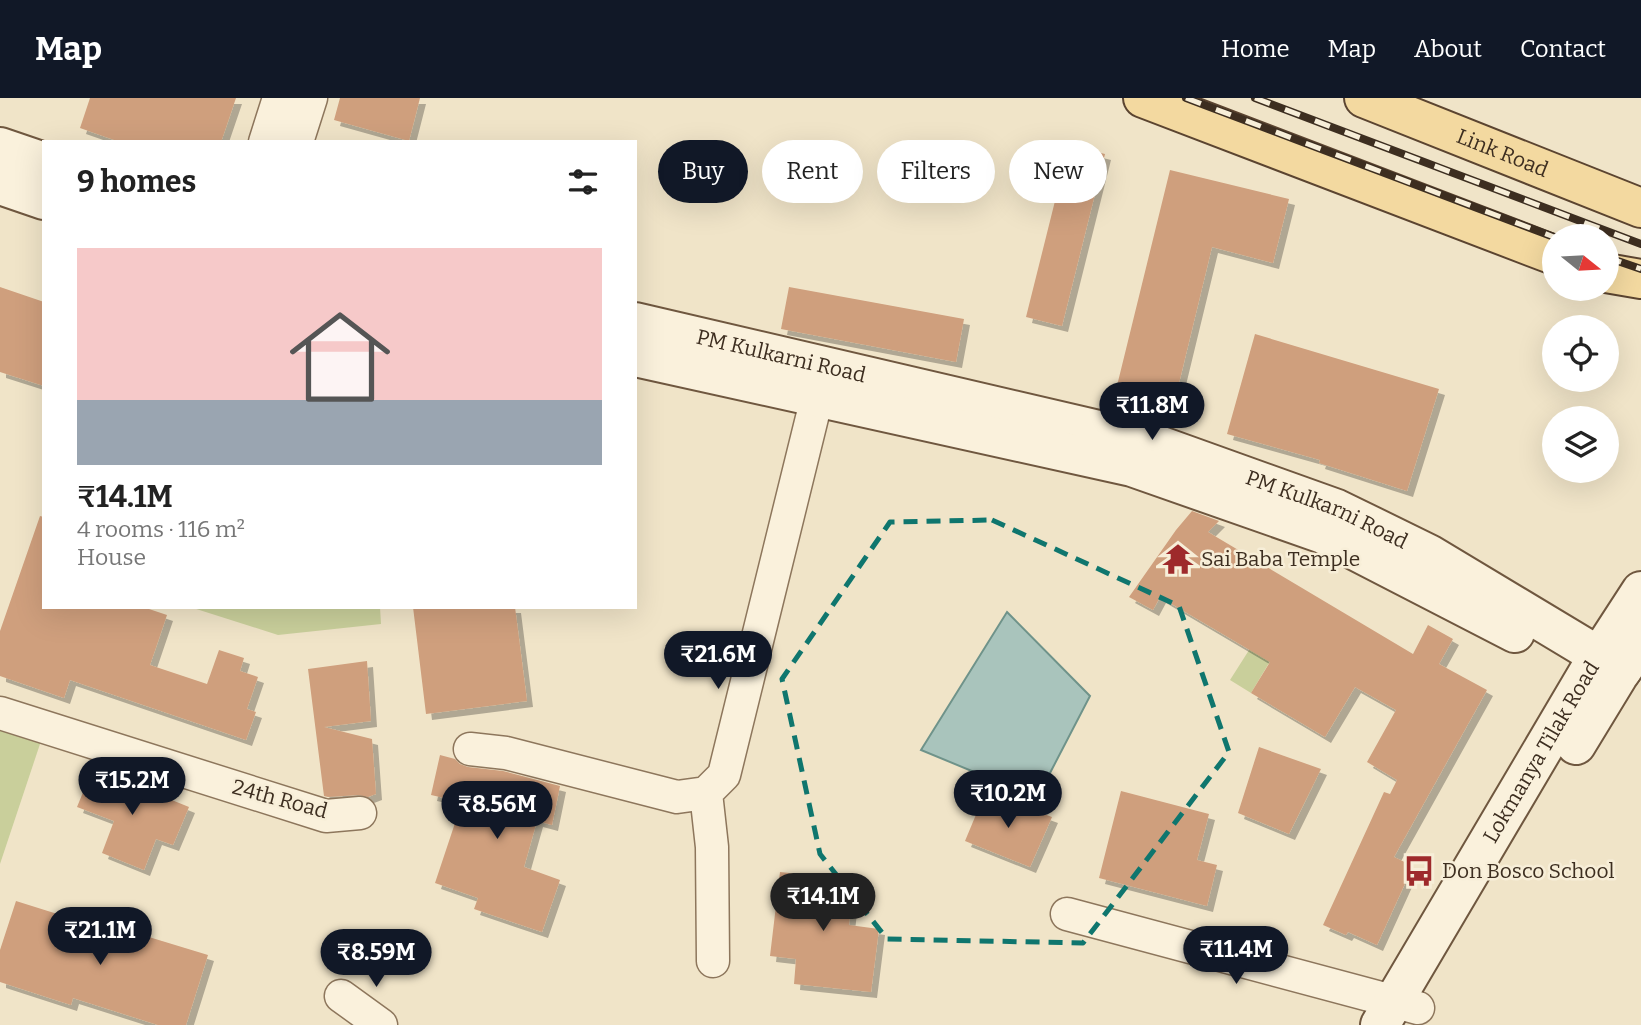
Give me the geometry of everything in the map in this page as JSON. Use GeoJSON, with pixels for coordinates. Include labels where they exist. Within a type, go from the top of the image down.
{"type":"FeatureCollection","features":[{"type":"Feature","properties":{"kind":"main road"},"geometry":{"type":"LineString","coordinates":[[1143,98],[1542,250]]}},
{"type":"Feature","properties":{"kind":"main road","name":"Link Road"},"geometry":{"type":"LineString","coordinates":[[1364,98],[1412,107],[1641,208]]}},
{"type":"Feature","properties":{"kind":"main road"},"geometry":{"type":"LineString","coordinates":[[1619,275],[1641,279]]}},
{"type":"Feature","properties":{"kind":"street"},"geometry":{"type":"LineString","coordinates":[[266,140],[279,98]]}},
{"type":"Feature","properties":{"kind":"street"},"geometry":{"type":"LineString","coordinates":[[298,140],[311,98]]}},
{"type":"Feature","properties":{"kind":"street"},"geometry":{"type":"LineString","coordinates":[[0,147],[42,161]]}},
{"type":"Feature","properties":{"kind":"street"},"geometry":{"type":"LineString","coordinates":[[0,185],[42,199]]}},
{"type":"Feature","properties":{"kind":"street","name":"PM Kulkarni Road"},"geometry":{"type":"LineString","coordinates":[[637,323],[821,381],[1132,467],[1323,534],[1613,665]]}},
{"type":"Feature","properties":{"kind":"street","name":"PM Kulkarni Road"},"geometry":{"type":"LineString","coordinates":[[637,357],[821,381]]}},
{"type":"Feature","properties":{"kind":"street"},"geometry":{"type":"LineString","coordinates":[[470,749],[506,753],[677,797],[706,793],[724,775],[821,381]]}},
{"type":"Feature","properties":{"kind":"street","name":"Lokmanya Tilak Road"},"geometry":{"type":"LineString","coordinates":[[1401,1015],[1613,665],[1641,591]]}},
{"type":"Feature","properties":{"kind":"street","name":"24th Road"},"geometry":{"type":"LineString","coordinates":[[0,713],[326,816],[360,813]]}},
{"type":"Feature","properties":{"kind":"street"},"geometry":{"type":"LineString","coordinates":[[706,793],[712,848],[713,961]]}},
{"type":"Feature","properties":{"kind":"street"},"geometry":{"type":"LineString","coordinates":[[1067,914],[1401,1015]]}},
{"type":"Feature","properties":{"kind":"street"},"geometry":{"type":"LineString","coordinates":[[341,996],[381,1025]]}},
{"type":"Feature","properties":{"kind":"highlighted area"},"geometry":{"type":"Polygon","coordinates":[[[992,520],[1179,606],[1229,752],[1083,943],[887,939],[820,854],[782,679],[890,522],[992,520]]]}},
{"type":"Feature","properties":{"kind":"green space"},"geometry":{"type":"Polygon","coordinates":[[[196,609],[380,609],[381,624],[278,635],[196,609]]]}},
{"type":"Feature","properties":{"kind":"green space"},"geometry":{"type":"Polygon","coordinates":[[[1265,625],[1272,658],[1251,693],[1230,680],[1265,625]]]}},
{"type":"Feature","properties":{"kind":"green space"},"geometry":{"type":"Polygon","coordinates":[[[0,725],[41,741],[0,864],[0,725]]]}},
{"type":"Feature","properties":{"kind":"water"},"geometry":{"type":"Polygon","coordinates":[[[1007,612],[1090,696],[1037,798],[921,750],[1007,612]]]}},
{"type":"Feature","properties":{"kind":"building"},"geometry":{"type":"Polygon","coordinates":[[[90,98],[236,98],[222,140],[114,140],[80,128],[90,98]]]}},
{"type":"Feature","properties":{"kind":"building"},"geometry":{"type":"Polygon","coordinates":[[[340,98],[420,98],[409,140],[334,120],[340,98]]]}},
{"type":"Feature","properties":{"kind":"building"},"geometry":{"type":"Polygon","coordinates":[[[1170,170],[1289,199],[1273,263],[1212,247],[1172,412],[1114,398],[1170,170]]]}},
{"type":"Feature","properties":{"kind":"building"},"geometry":{"type":"Polygon","coordinates":[[[1054,203],[1093,203],[1062,326],[1026,317],[1054,203]]]}},
{"type":"Feature","properties":{"kind":"building"},"geometry":{"type":"Polygon","coordinates":[[[0,287],[42,301],[42,385],[0,372],[0,287]]]}},
{"type":"Feature","properties":{"kind":"building"},"geometry":{"type":"Polygon","coordinates":[[[789,287],[964,319],[956,362],[781,329],[789,287]]]}},
{"type":"Feature","properties":{"kind":"building"},"geometry":{"type":"Polygon","coordinates":[[[1255,334],[1439,389],[1407,491],[1319,463],[1320,460],[1227,434],[1255,334]]]}},
{"type":"Feature","properties":{"kind":"building"},"geometry":{"type":"Polygon","coordinates":[[[1192,511],[1219,521],[1208,532],[1413,654],[1428,625],[1453,639],[1439,664],[1487,690],[1394,857],[1413,866],[1377,945],[1348,932],[1346,935],[1323,925],[1384,792],[1390,794],[1397,780],[1367,762],[1396,710],[1355,687],[1325,737],[1251,693],[1270,662],[1160,597],[1153,610],[1129,597],[1192,511]]]}},
{"type":"Feature","properties":{"kind":"building"},"geometry":{"type":"Polygon","coordinates":[[[42,516],[42,609],[149,609],[167,615],[150,665],[207,684],[219,650],[244,658],[240,671],[258,677],[247,709],[256,712],[246,740],[70,680],[64,698],[0,676],[0,631],[42,516]]]}},
{"type":"Feature","properties":{"kind":"building"},"geometry":{"type":"Polygon","coordinates":[[[413,609],[515,609],[527,701],[426,714],[413,609]]]}},
{"type":"Feature","properties":{"kind":"building"},"geometry":{"type":"Polygon","coordinates":[[[367,661],[371,721],[324,727],[372,739],[376,794],[368,797],[324,796],[308,669],[367,661]]]}},
{"type":"Feature","properties":{"kind":"building"},"geometry":{"type":"Polygon","coordinates":[[[1259,747],[1321,769],[1289,834],[1238,813],[1259,747]]]}},
{"type":"Feature","properties":{"kind":"building"},"geometry":{"type":"Polygon","coordinates":[[[440,755],[455,759],[468,767],[503,771],[560,786],[552,825],[537,821],[524,867],[560,880],[542,932],[474,909],[478,898],[435,883],[462,802],[431,795],[440,755]]]}},
{"type":"Feature","properties":{"kind":"building"},"geometry":{"type":"Polygon","coordinates":[[[93,768],[189,807],[173,845],[156,839],[144,870],[102,853],[114,821],[77,807],[93,768]]]}},
{"type":"Feature","properties":{"kind":"building"},"geometry":{"type":"Polygon","coordinates":[[[1121,791],[1209,814],[1197,860],[1217,865],[1207,906],[1099,878],[1121,791]]]}},
{"type":"Feature","properties":{"kind":"building"},"geometry":{"type":"Polygon","coordinates":[[[985,793],[1052,817],[1030,867],[965,841],[985,793]]]}},
{"type":"Feature","properties":{"kind":"building"},"geometry":{"type":"Polygon","coordinates":[[[780,872],[854,880],[849,925],[879,929],[871,992],[794,984],[796,959],[770,956],[780,872]]]}},
{"type":"Feature","properties":{"kind":"building"},"geometry":{"type":"Polygon","coordinates":[[[16,901],[137,939],[139,934],[208,955],[186,1025],[158,1025],[73,998],[71,1005],[0,982],[0,950],[16,901]]]}},
{"type":"Feature","properties":{"kind":"railway"},"geometry":{"type":"LineString","coordinates":[[1186,98],[1542,232]]}},
{"type":"Feature","properties":{"kind":"railway"},"geometry":{"type":"LineString","coordinates":[[1255,98],[1641,244]]}},
{"type":"Feature","properties":{"kind":"railway"},"geometry":{"type":"LineString","coordinates":[[1619,261],[1641,269]]}},
{"type":"Feature","properties":{"kind":"place","name":"Sai Baba Temple"},"geometry":{"type":"Point","coordinates":[1178,559]}},
{"type":"Feature","properties":{"kind":"place","name":"Don Bosco School"},"geometry":{"type":"Point","coordinates":[1419,871]}}]}
